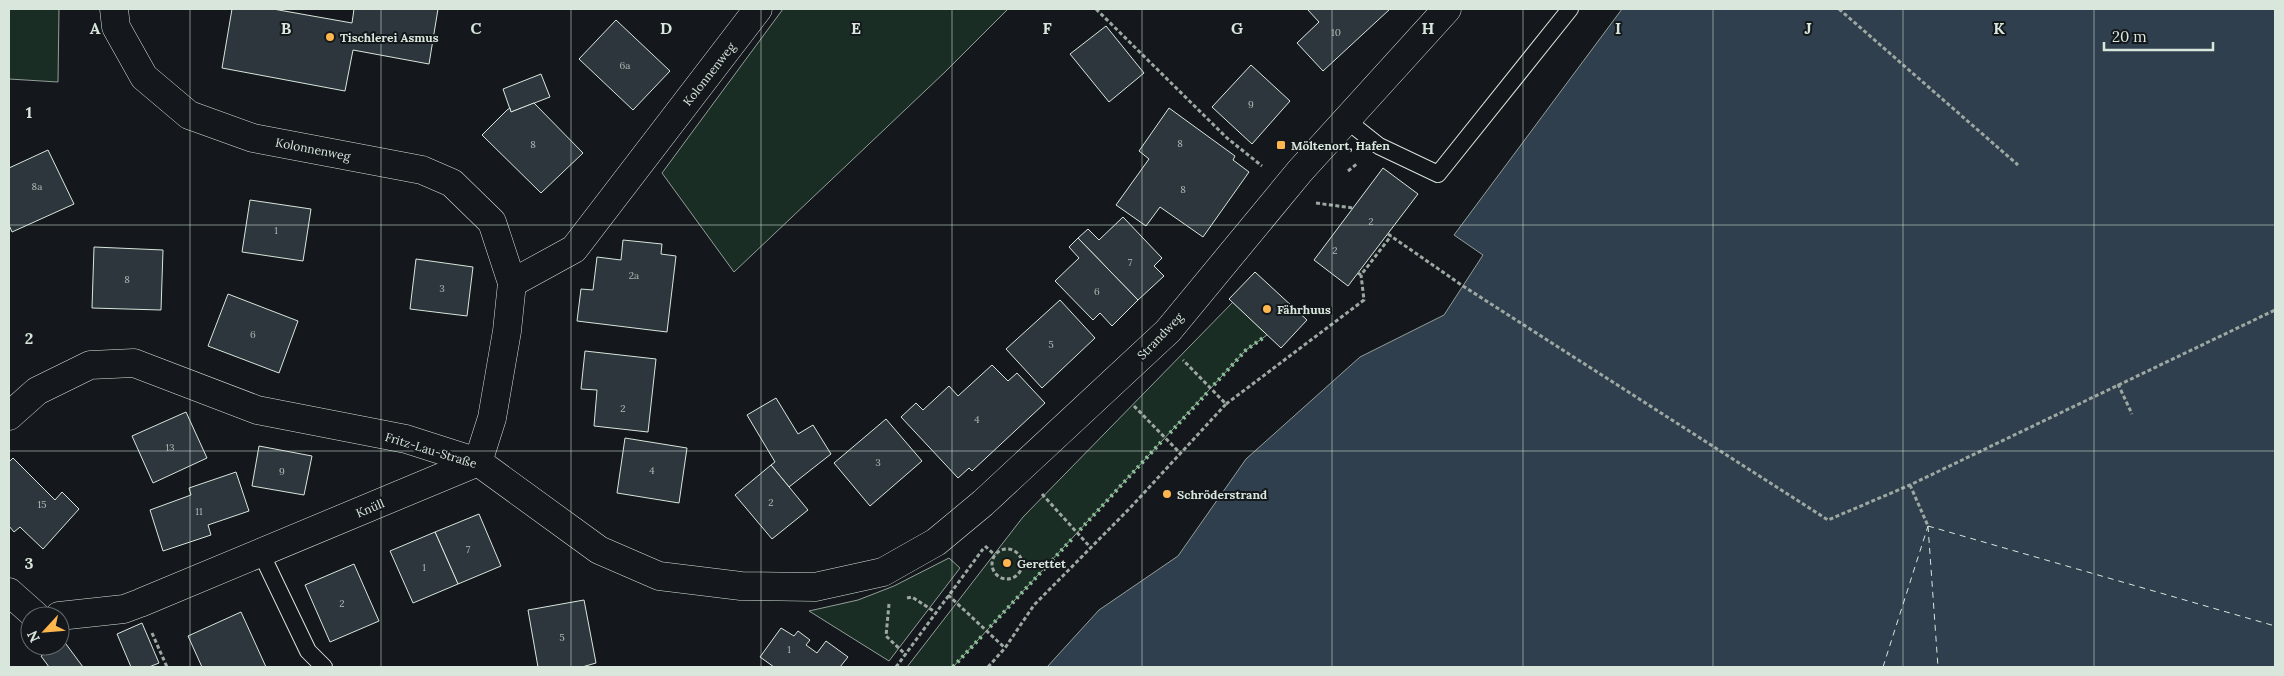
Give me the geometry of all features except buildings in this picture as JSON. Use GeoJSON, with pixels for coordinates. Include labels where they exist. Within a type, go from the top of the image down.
{"type":"FeatureCollection","features":[{"type":"Feature","properties":{"kind":"street","name":"Kolonnenweg"},"geometry":{"type":"LineString","coordinates":[[114,9],[116,27],[144,77],[189,115],[252,138],[422,170],[452,183],[492,222],[512,283],[507,331],[492,418],[478,462]]}},
{"type":"Feature","properties":{"kind":"street","name":"Kolonnenweg"},"geometry":{"type":"LineString","coordinates":[[512,283],[574,249],[758,9]]}},
{"type":"Feature","properties":{"kind":"street","name":"Strandweg"},"geometry":{"type":"LineString","coordinates":[[815,587],[886,584],[984,503],[1168,331],[1298,194],[1345,119],[1447,9]]}},
{"type":"Feature","properties":{"kind":"street","name":"Fritz-Lau-Straße"},"geometry":{"type":"LineString","coordinates":[[9,416],[37,391],[90,365],[134,363],[257,410],[406,440],[478,462],[599,550],[659,576],[741,586],[815,587]]}},
{"type":"Feature","properties":{"kind":"street","name":"Knüll"},"geometry":{"type":"LineString","coordinates":[[70,615],[124,609],[478,462]]}},
{"type":"Feature","properties":{"kind":"street"},"geometry":{"type":"LineString","coordinates":[[9,592],[25,606]]}},
{"type":"Feature","properties":{"kind":"lane"},"geometry":{"type":"LineString","coordinates":[[1345,119],[1379,146],[1438,174],[1570,9]]}},
{"type":"Feature","properties":{"kind":"lane"},"geometry":{"type":"LineString","coordinates":[[262,553],[308,651],[324,667]]}},
{"type":"Feature","properties":{"kind":"path"},"geometry":{"type":"LineString","coordinates":[[1096,9],[1227,138],[1298,194],[1353,208]]}},
{"type":"Feature","properties":{"kind":"path"},"geometry":{"type":"LineString","coordinates":[[1839,9],[2018,164]]}},
{"type":"Feature","properties":{"kind":"path"},"geometry":{"type":"LineString","coordinates":[[988,667],[1005,648],[1034,605],[1091,548],[1226,404],[1364,300],[1360,274],[1390,235],[1462,286],[1828,520],[1910,485],[2275,310]]}},
{"type":"Feature","properties":{"kind":"path"},"geometry":{"type":"LineString","coordinates":[[1178,355],[1226,404]]}},
{"type":"Feature","properties":{"kind":"path"},"geometry":{"type":"LineString","coordinates":[[2118,384],[2132,414]]}},
{"type":"Feature","properties":{"kind":"path"},"geometry":{"type":"LineString","coordinates":[[1132,404],[1181,453]]}},
{"type":"Feature","properties":{"kind":"path"},"geometry":{"type":"LineString","coordinates":[[1910,485],[1928,526]]}},
{"type":"Feature","properties":{"kind":"path"},"geometry":{"type":"LineString","coordinates":[[1038,490],[1091,548]]}},
{"type":"Feature","properties":{"kind":"path"},"geometry":{"type":"LineString","coordinates":[[985,546],[995,555]]}},
{"type":"Feature","properties":{"kind":"path"},"geometry":{"type":"LineString","coordinates":[[1003,550],[1013,551],[1022,562],[1019,572],[1012,578],[998,576],[992,564],[995,555],[1003,550]]}},
{"type":"Feature","properties":{"kind":"path"},"geometry":{"type":"LineString","coordinates":[[886,584],[897,599],[912,597],[936,612]]}},
{"type":"Feature","properties":{"kind":"path"},"geometry":{"type":"LineString","coordinates":[[886,584],[886,636],[906,655],[896,667]]}},
{"type":"Feature","properties":{"kind":"path"},"geometry":{"type":"LineString","coordinates":[[948,595],[1005,648]]}},
{"type":"Feature","properties":{"kind":"green space"},"geometry":{"type":"Polygon","coordinates":[[[9,9],[59,9],[58,82],[9,79],[9,9]]]}},
{"type":"Feature","properties":{"kind":"green space"},"geometry":{"type":"Polygon","coordinates":[[[783,9],[1008,9],[945,72],[734,272],[662,173],[783,9]]]}},
{"type":"Feature","properties":{"kind":"green space"},"geometry":{"type":"Polygon","coordinates":[[[1233,302],[1267,335],[1246,350],[953,667],[907,667],[1023,517],[1233,302]]]}},
{"type":"Feature","properties":{"kind":"green space"},"geometry":{"type":"Polygon","coordinates":[[[949,558],[960,568],[889,661],[809,611],[858,600],[894,586],[949,558]]]}},
{"type":"Feature","properties":{"kind":"water"},"geometry":{"type":"Polygon","coordinates":[[[1622,9],[2275,9],[2275,667],[1047,667],[1099,610],[1178,556],[1246,459],[1360,357],[1444,315],[1483,255],[1454,235],[1622,9]]]}},
{"type":"Feature","properties":{"kind":"ferry route"},"geometry":{"type":"LineString","coordinates":[[1928,526],[2275,626]]}},
{"type":"Feature","properties":{"kind":"ferry route"},"geometry":{"type":"LineString","coordinates":[[1928,526],[1938,667]]}},
{"type":"Feature","properties":{"kind":"ferry route"},"geometry":{"type":"LineString","coordinates":[[1883,667],[1928,526]]}},
{"type":"Feature","properties":{"kind":"hedge"},"geometry":{"type":"LineString","coordinates":[[1214,385],[1246,350],[1263,338]]}},
{"type":"Feature","properties":{"kind":"hedge"},"geometry":{"type":"LineString","coordinates":[[1170,433],[1208,392]]}},
{"type":"Feature","properties":{"kind":"hedge"},"geometry":{"type":"LineString","coordinates":[[1080,530],[1163,440]]}},
{"type":"Feature","properties":{"kind":"hedge"},"geometry":{"type":"LineString","coordinates":[[990,627],[1074,537]]}},
{"type":"Feature","properties":{"kind":"hedge"},"geometry":{"type":"LineString","coordinates":[[953,667],[982,636]]}},
{"type":"Feature","properties":{"kind":"place","name":"Tischlerei Asmus"},"geometry":{"type":"Point","coordinates":[330,37]}},
{"type":"Feature","properties":{"kind":"place","name":"Möltenort, Hafen"},"geometry":{"type":"Point","coordinates":[1281,145]}},
{"type":"Feature","properties":{"kind":"place","name":"Fährhuus"},"geometry":{"type":"Point","coordinates":[1267,309]}},
{"type":"Feature","properties":{"kind":"place","name":"Schröderstrand"},"geometry":{"type":"Point","coordinates":[1167,494]}},
{"type":"Feature","properties":{"kind":"place","name":"Gerettet"},"geometry":{"type":"Point","coordinates":[1007,563]}}]}
